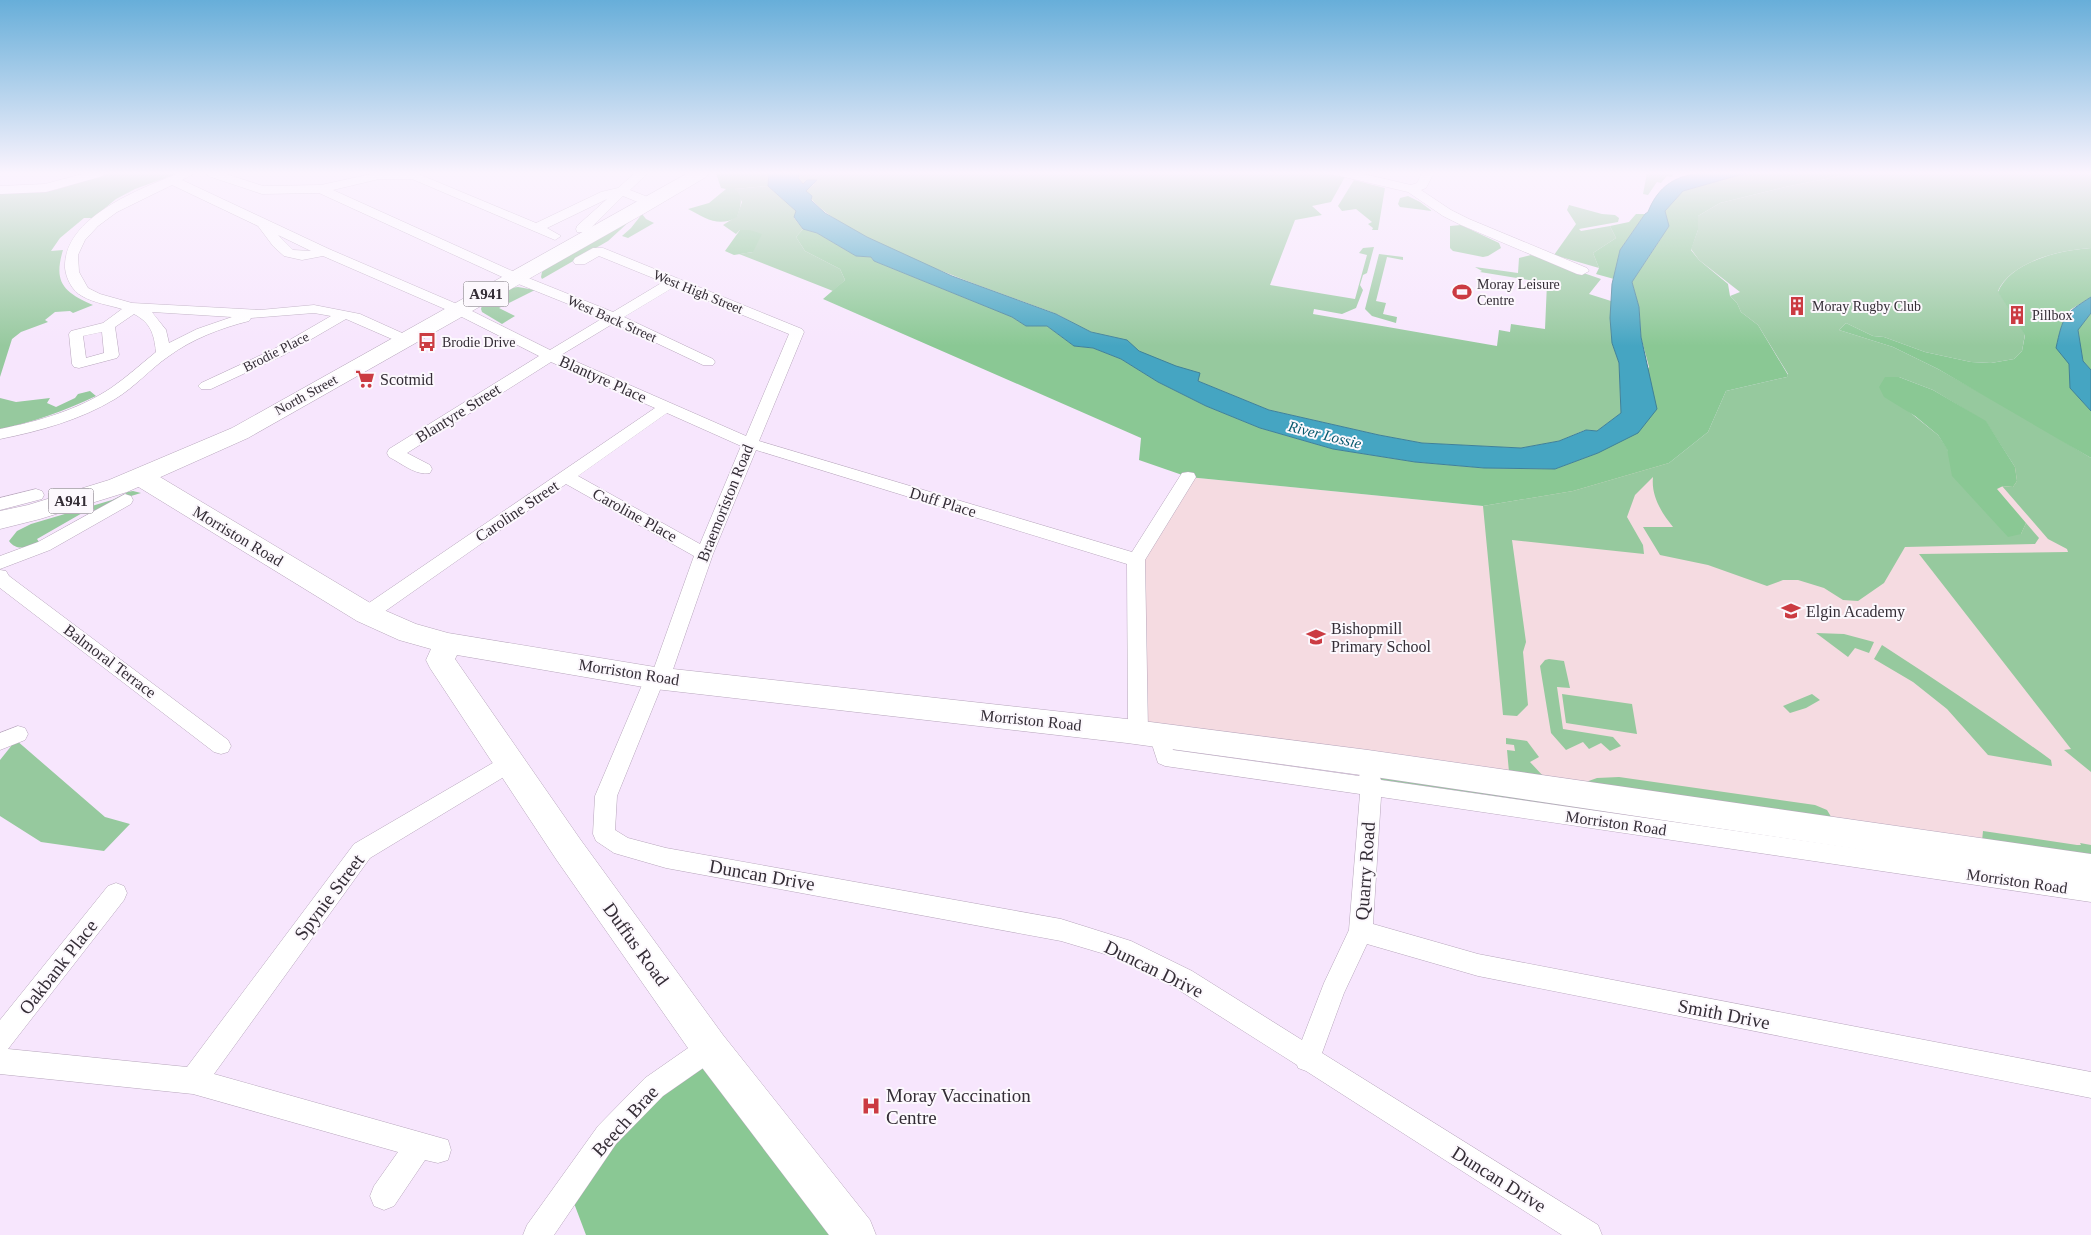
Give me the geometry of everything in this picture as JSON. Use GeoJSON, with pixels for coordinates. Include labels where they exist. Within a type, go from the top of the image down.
{"type":"FeatureCollection","features":[{"type":"Feature","properties":{"kind":"main road","name":"North Street"},"geometry":{"type":"LineString","coordinates":[[0,520],[66,503],[141,477],[240,432],[599,231]]}},
{"type":"Feature","properties":{"kind":"main road","name":"Morriston Road"},"geometry":{"type":"LineString","coordinates":[[141,477],[367,614],[408,633],[448,643],[658,678],[1148,734],[1370,775],[1810,839],[2085,884]]}},
{"type":"Feature","properties":{"kind":"main road","name":"Duffus Road"},"geometry":{"type":"LineString","coordinates":[[448,643],[440,660],[568,850],[710,1048],[855,1235]]}},
{"type":"Feature","properties":{"kind":"street"},"geometry":{"type":"LineString","coordinates":[[86,231],[73,250],[69,264],[74,281],[85,293],[109,302],[134,308],[260,314],[314,309],[345,314],[406,340]]}},
{"type":"Feature","properties":{"kind":"street"},"geometry":{"type":"LineString","coordinates":[[267,231],[282,250],[290,256],[304,257],[324,252],[459,310]]}},
{"type":"Feature","properties":{"kind":"street","name":"West Back Street"},"geometry":{"type":"LineString","coordinates":[[412,231],[516,278],[614,318],[708,362]]}},
{"type":"Feature","properties":{"kind":"street"},"geometry":{"type":"LineString","coordinates":[[543,231],[555,236]]}},
{"type":"Feature","properties":{"kind":"street"},"geometry":{"type":"LineString","coordinates":[[1486,231],[1582,271]]}},
{"type":"Feature","properties":{"kind":"street","name":"West High Street"},"geometry":{"type":"LineString","coordinates":[[580,261],[598,251],[798,332]]}},
{"type":"Feature","properties":{"kind":"street"},"geometry":{"type":"LineString","coordinates":[[550,356],[673,282]]}},
{"type":"Feature","properties":{"kind":"street"},"geometry":{"type":"LineString","coordinates":[[108,326],[134,308]]}},
{"type":"Feature","properties":{"kind":"street"},"geometry":{"type":"LineString","coordinates":[[134,308],[151,318],[160,331],[163,352]]}},
{"type":"Feature","properties":{"kind":"street","name":"Blantyre Place"},"geometry":{"type":"LineString","coordinates":[[459,310],[550,356],[749,443]]}},
{"type":"Feature","properties":{"kind":"street"},"geometry":{"type":"LineString","coordinates":[[0,434],[55,420],[108,397],[132,380],[163,352],[180,341],[216,326],[260,314]]}},
{"type":"Feature","properties":{"kind":"street","name":"Brodie Place"},"geometry":{"type":"LineString","coordinates":[[206,386],[279,352],[345,314]]}},
{"type":"Feature","properties":{"kind":"street","name":"Braemoriston Road"},"geometry":{"type":"LineString","coordinates":[[604,834],[606,796],[658,678],[704,554],[749,443],[798,332]]}},
{"type":"Feature","properties":{"kind":"street","name":"Blantyre Street"},"geometry":{"type":"LineString","coordinates":[[424,469],[395,453],[550,356]]}},
{"type":"Feature","properties":{"kind":"street","name":"Caroline Street"},"geometry":{"type":"LineString","coordinates":[[367,614],[666,407]]}},
{"type":"Feature","properties":{"kind":"street","name":"Duff Place"},"geometry":{"type":"LineString","coordinates":[[749,443],[1136,560]]}},
{"type":"Feature","properties":{"kind":"street"},"geometry":{"type":"LineString","coordinates":[[1148,734],[1136,560],[1188,476]]}},
{"type":"Feature","properties":{"kind":"street","name":"Caroline Place"},"geometry":{"type":"LineString","coordinates":[[567,477],[704,554]]}},
{"type":"Feature","properties":{"kind":"street"},"geometry":{"type":"LineString","coordinates":[[0,504],[36,495]]}},
{"type":"Feature","properties":{"kind":"street"},"geometry":{"type":"LineString","coordinates":[[0,563],[44,546],[125,500]]}},
{"type":"Feature","properties":{"kind":"street","name":"Balmoral Terrace"},"geometry":{"type":"LineString","coordinates":[[0,576],[3,581],[221,746]]}},
{"type":"Feature","properties":{"kind":"street","name":"Spynie Street"},"geometry":{"type":"LineString","coordinates":[[193,1081],[362,851],[510,763]]}},
{"type":"Feature","properties":{"kind":"street","name":"Quarry Road"},"geometry":{"type":"LineString","coordinates":[[1307,1058],[1332,991],[1361,931],[1370,775]]}},
{"type":"Feature","properties":{"kind":"street","name":"Duncan Drive"},"geometry":{"type":"LineString","coordinates":[[604,834],[622,846],[666,858],[1061,930],[1116,947],[1183,979],[1588,1235]]}},
{"type":"Feature","properties":{"kind":"street","name":"Oakbank Place"},"geometry":{"type":"LineString","coordinates":[[0,1040],[116,893]]}},
{"type":"Feature","properties":{"kind":"street","name":"Smith Drive"},"geometry":{"type":"LineString","coordinates":[[1361,931],[1478,965],[2091,1085]]}},
{"type":"Feature","properties":{"kind":"street","name":"Beech Brae"},"geometry":{"type":"LineString","coordinates":[[537,1235],[607,1135],[654,1087],[710,1048]]}},
{"type":"Feature","properties":{"kind":"street"},"geometry":{"type":"LineString","coordinates":[[0,1061],[193,1081],[429,1147],[384,1196]]}},
{"type":"Feature","properties":{"kind":"shaded area","name":"Elgin Academy"},"geometry":{"type":"Polygon","coordinates":[[[1667,463],[2091,464],[2091,859],[1138,732],[1136,560],[1188,477],[1483,506],[1571,491],[1667,463]]]}},
{"type":"Feature","properties":{"kind":"green space"},"geometry":{"type":"Polygon","coordinates":[[[0,231],[69,231],[60,238],[51,251],[63,250],[59,271],[63,285],[75,296],[93,305],[73,313],[70,311],[55,312],[45,320],[48,322],[21,332],[12,339],[0,377],[0,231]]]}},
{"type":"Feature","properties":{"kind":"green space"},"geometry":{"type":"Polygon","coordinates":[[[612,231],[619,231],[608,241],[542,279],[542,272],[612,231]]]}},
{"type":"Feature","properties":{"kind":"green space"},"geometry":{"type":"Polygon","coordinates":[[[628,231],[641,231],[628,238],[622,236],[628,231]]]}},
{"type":"Feature","properties":{"kind":"green space"},"geometry":{"type":"Polygon","coordinates":[[[740,231],[802,231],[796,237],[805,251],[840,269],[845,280],[833,291],[739,254],[753,252],[740,231]]]}},
{"type":"Feature","properties":{"kind":"green space"},"geometry":{"type":"Polygon","coordinates":[[[740,231],[752,231],[762,234],[753,252],[734,255],[725,251],[740,231]]]}},
{"type":"Feature","properties":{"kind":"green space"},"geometry":{"type":"Polygon","coordinates":[[[802,231],[817,233],[856,256],[871,257],[874,261],[1012,317],[1026,326],[1047,326],[1074,346],[1093,348],[1121,359],[1158,382],[1206,406],[1260,428],[1333,449],[1415,462],[1484,468],[1555,469],[1598,453],[1649,367],[1641,337],[1639,307],[1632,282],[1662,237],[1662,231],[1698,231],[1691,250],[1699,260],[1728,284],[1730,296],[1737,303],[1741,312],[1758,325],[1788,375],[1787,377],[1726,391],[1708,432],[1669,463],[1573,491],[1483,506],[1188,477],[1139,460],[1141,438],[823,299],[845,280],[840,269],[805,251],[796,237],[802,231]]]}},
{"type":"Feature","properties":{"kind":"green space"},"geometry":{"type":"Polygon","coordinates":[[[854,231],[1291,231],[1270,285],[1355,299],[1367,255],[1359,253],[1363,248],[1374,247],[1367,273],[1363,275],[1360,285],[1363,290],[1356,308],[1342,314],[1314,309],[1313,314],[1497,346],[1499,330],[1510,332],[1511,324],[1545,329],[1547,283],[1480,272],[1482,271],[1475,267],[1518,273],[1519,258],[1531,255],[1601,279],[1589,294],[1611,301],[1612,343],[1619,363],[1621,413],[1597,431],[1585,430],[1559,441],[1521,448],[1422,443],[1379,435],[1269,410],[1198,381],[1199,373],[1153,358],[1124,340],[1091,332],[1054,313],[959,278],[881,245],[854,231]]]}},
{"type":"Feature","properties":{"kind":"green space"},"geometry":{"type":"Polygon","coordinates":[[[1450,231],[1473,231],[1499,243],[1501,248],[1483,257],[1453,251],[1450,248],[1450,231]]]}},
{"type":"Feature","properties":{"kind":"green space"},"geometry":{"type":"Polygon","coordinates":[[[1571,231],[1612,231],[1616,238],[1593,253],[1599,268],[1554,255],[1571,231]]]}},
{"type":"Feature","properties":{"kind":"green space"},"geometry":{"type":"Polygon","coordinates":[[[1612,231],[1633,231],[1620,250],[1614,279],[1596,274],[1599,268],[1593,253],[1616,238],[1612,231]]]}},
{"type":"Feature","properties":{"kind":"green space"},"geometry":{"type":"Polygon","coordinates":[[[1698,231],[2091,231],[2091,248],[2066,251],[2025,265],[2004,281],[1998,291],[2025,334],[2022,351],[2014,359],[1991,363],[1971,362],[1925,352],[1884,337],[1873,336],[1846,323],[1839,330],[1893,347],[1938,369],[2027,419],[2091,458],[2091,772],[2064,750],[2071,749],[1919,554],[2068,552],[2067,549],[2048,539],[2002,486],[2013,487],[2017,481],[2015,467],[1986,422],[1933,390],[1899,377],[1902,406],[1938,435],[1947,448],[1952,467],[2021,534],[2026,523],[2039,538],[2035,544],[1905,547],[1884,583],[1858,601],[1843,600],[1824,588],[1798,580],[1783,580],[1767,586],[1708,565],[1660,555],[1643,527],[1673,527],[1655,497],[1653,477],[1635,495],[1627,517],[1643,545],[1644,554],[1512,540],[1526,642],[1523,652],[1528,705],[1517,716],[1503,715],[1483,506],[1573,491],[1669,463],[1708,432],[1726,391],[1787,377],[1788,374],[1758,325],[1741,312],[1737,303],[1730,296],[1740,292],[1699,260],[1691,249],[1698,231]]]}},
{"type":"Feature","properties":{"kind":"green space"},"geometry":{"type":"Polygon","coordinates":[[[2091,248],[2091,297],[2070,310],[2069,364],[2071,388],[2091,411],[2091,458],[1938,369],[1893,347],[1839,330],[1846,323],[1873,336],[1884,337],[1925,352],[1971,362],[1991,363],[2014,359],[2022,351],[2025,335],[1998,292],[2004,281],[2014,272],[2038,259],[2066,251],[2091,248]]]}},
{"type":"Feature","properties":{"kind":"green space"},"geometry":{"type":"Polygon","coordinates":[[[1379,254],[1403,257],[1403,260],[1387,257],[1376,301],[1386,303],[1383,314],[1397,317],[1396,323],[1372,316],[1365,309],[1379,254]]]}},
{"type":"Feature","properties":{"kind":"green space"},"geometry":{"type":"Polygon","coordinates":[[[518,287],[535,290],[499,308],[515,316],[502,324],[482,312],[482,305],[511,288],[518,287]]]}},
{"type":"Feature","properties":{"kind":"green space"},"geometry":{"type":"Polygon","coordinates":[[[2091,313],[2091,370],[2083,361],[2077,330],[2091,313]]]}},
{"type":"Feature","properties":{"kind":"green space"},"geometry":{"type":"Polygon","coordinates":[[[1885,377],[1899,377],[1933,390],[1986,421],[2015,467],[2017,481],[2013,487],[2003,486],[1997,489],[2026,523],[2021,534],[2008,537],[1952,476],[1947,449],[1938,435],[1915,416],[1884,397],[1879,387],[1885,377]]]}},
{"type":"Feature","properties":{"kind":"green space"},"geometry":{"type":"Polygon","coordinates":[[[90,391],[96,396],[49,416],[0,429],[0,398],[16,402],[50,398],[47,403],[56,407],[75,398],[78,394],[90,391]]]}},
{"type":"Feature","properties":{"kind":"green space"},"geometry":{"type":"Polygon","coordinates":[[[133,491],[141,493],[121,499],[97,512],[91,508],[37,539],[39,542],[31,546],[23,548],[9,541],[17,531],[31,524],[112,500],[133,491]]]}},
{"type":"Feature","properties":{"kind":"green space"},"geometry":{"type":"Polygon","coordinates":[[[1816,633],[1844,634],[1874,642],[1869,653],[1855,648],[1848,657],[1816,633]]]}},
{"type":"Feature","properties":{"kind":"green space"},"geometry":{"type":"Polygon","coordinates":[[[1882,645],[2030,745],[2051,760],[2052,766],[1988,755],[1947,709],[1913,682],[1874,659],[1882,645]]]}},
{"type":"Feature","properties":{"kind":"green space"},"geometry":{"type":"Polygon","coordinates":[[[1545,660],[1564,661],[1570,688],[1557,687],[1563,729],[1613,737],[1621,746],[1610,751],[1601,743],[1589,749],[1583,742],[1566,750],[1551,733],[1540,666],[1545,660]]]}},
{"type":"Feature","properties":{"kind":"green space"},"geometry":{"type":"Polygon","coordinates":[[[1562,694],[1632,704],[1637,734],[1566,723],[1562,694]]]}},
{"type":"Feature","properties":{"kind":"green space"},"geometry":{"type":"Polygon","coordinates":[[[1812,694],[1820,700],[1806,708],[1790,713],[1783,706],[1812,694]]]}},
{"type":"Feature","properties":{"kind":"green space"},"geometry":{"type":"Polygon","coordinates":[[[1506,738],[1527,741],[1539,757],[1530,762],[1544,777],[1509,772],[1507,750],[1515,751],[1514,745],[1506,744],[1506,738]]]}},
{"type":"Feature","properties":{"kind":"green space"},"geometry":{"type":"Polygon","coordinates":[[[16,740],[105,817],[130,824],[104,851],[41,842],[0,816],[0,760],[16,740]]]}},
{"type":"Feature","properties":{"kind":"green space"},"geometry":{"type":"Polygon","coordinates":[[[1379,775],[1607,810],[1606,812],[1382,780],[1379,779],[1379,775]]]}},
{"type":"Feature","properties":{"kind":"green space"},"geometry":{"type":"Polygon","coordinates":[[[1619,777],[1815,805],[1827,810],[1833,820],[1583,783],[1597,778],[1619,777]]]}},
{"type":"Feature","properties":{"kind":"green space"},"geometry":{"type":"Polygon","coordinates":[[[1983,831],[2077,845],[2081,845],[2080,843],[2091,845],[2091,858],[1982,841],[1983,831]]]}},
{"type":"Feature","properties":{"kind":"green space"},"geometry":{"type":"Polygon","coordinates":[[[710,1048],[855,1235],[586,1235],[569,1190],[710,1048]]]}},
{"type":"Feature","properties":{"kind":"water","name":"River Lossie"},"geometry":{"type":"Polygon","coordinates":[[[809,231],[856,231],[952,276],[1056,314],[1091,332],[1127,340],[1139,351],[1176,366],[1200,373],[1198,381],[1269,410],[1422,443],[1521,448],[1559,441],[1586,430],[1597,431],[1621,413],[1619,363],[1612,343],[1610,318],[1612,284],[1620,250],[1633,231],[1666,231],[1632,282],[1639,307],[1641,337],[1657,409],[1638,433],[1598,453],[1555,469],[1484,468],[1415,462],[1333,449],[1260,428],[1206,406],[1158,382],[1121,359],[1093,348],[1074,346],[1047,326],[1026,326],[1012,317],[874,261],[871,257],[856,256],[817,233],[809,231]]]}},
{"type":"Feature","properties":{"kind":"water"},"geometry":{"type":"Polygon","coordinates":[[[2091,297],[2091,313],[2078,330],[2083,361],[2091,370],[2091,411],[2070,388],[2069,364],[2056,348],[2066,317],[2091,297]]]}},
{"type":"Feature","properties":{"kind":"place","name":"Moray Leisure Centre"},"geometry":{"type":"Point","coordinates":[1462,292]}},
{"type":"Feature","properties":{"kind":"place","name":"Moray Rugby Club"},"geometry":{"type":"Point","coordinates":[1797,306]}},
{"type":"Feature","properties":{"kind":"place","name":"Pillbox"},"geometry":{"type":"Point","coordinates":[2017,315]}},
{"type":"Feature","properties":{"kind":"place","name":"Brodie Drive"},"geometry":{"type":"Point","coordinates":[427,342]}},
{"type":"Feature","properties":{"kind":"place","name":"Scotmid"},"geometry":{"type":"Point","coordinates":[365,379]}},
{"type":"Feature","properties":{"kind":"place","name":"Elgin Academy"},"geometry":{"type":"Point","coordinates":[1791,611]}},
{"type":"Feature","properties":{"kind":"place","name":"Bishopmill Primary School"},"geometry":{"type":"Point","coordinates":[1316,637]}},
{"type":"Feature","properties":{"kind":"place","name":"Moray Vaccination Centre"},"geometry":{"type":"Point","coordinates":[871,1106]}}]}
